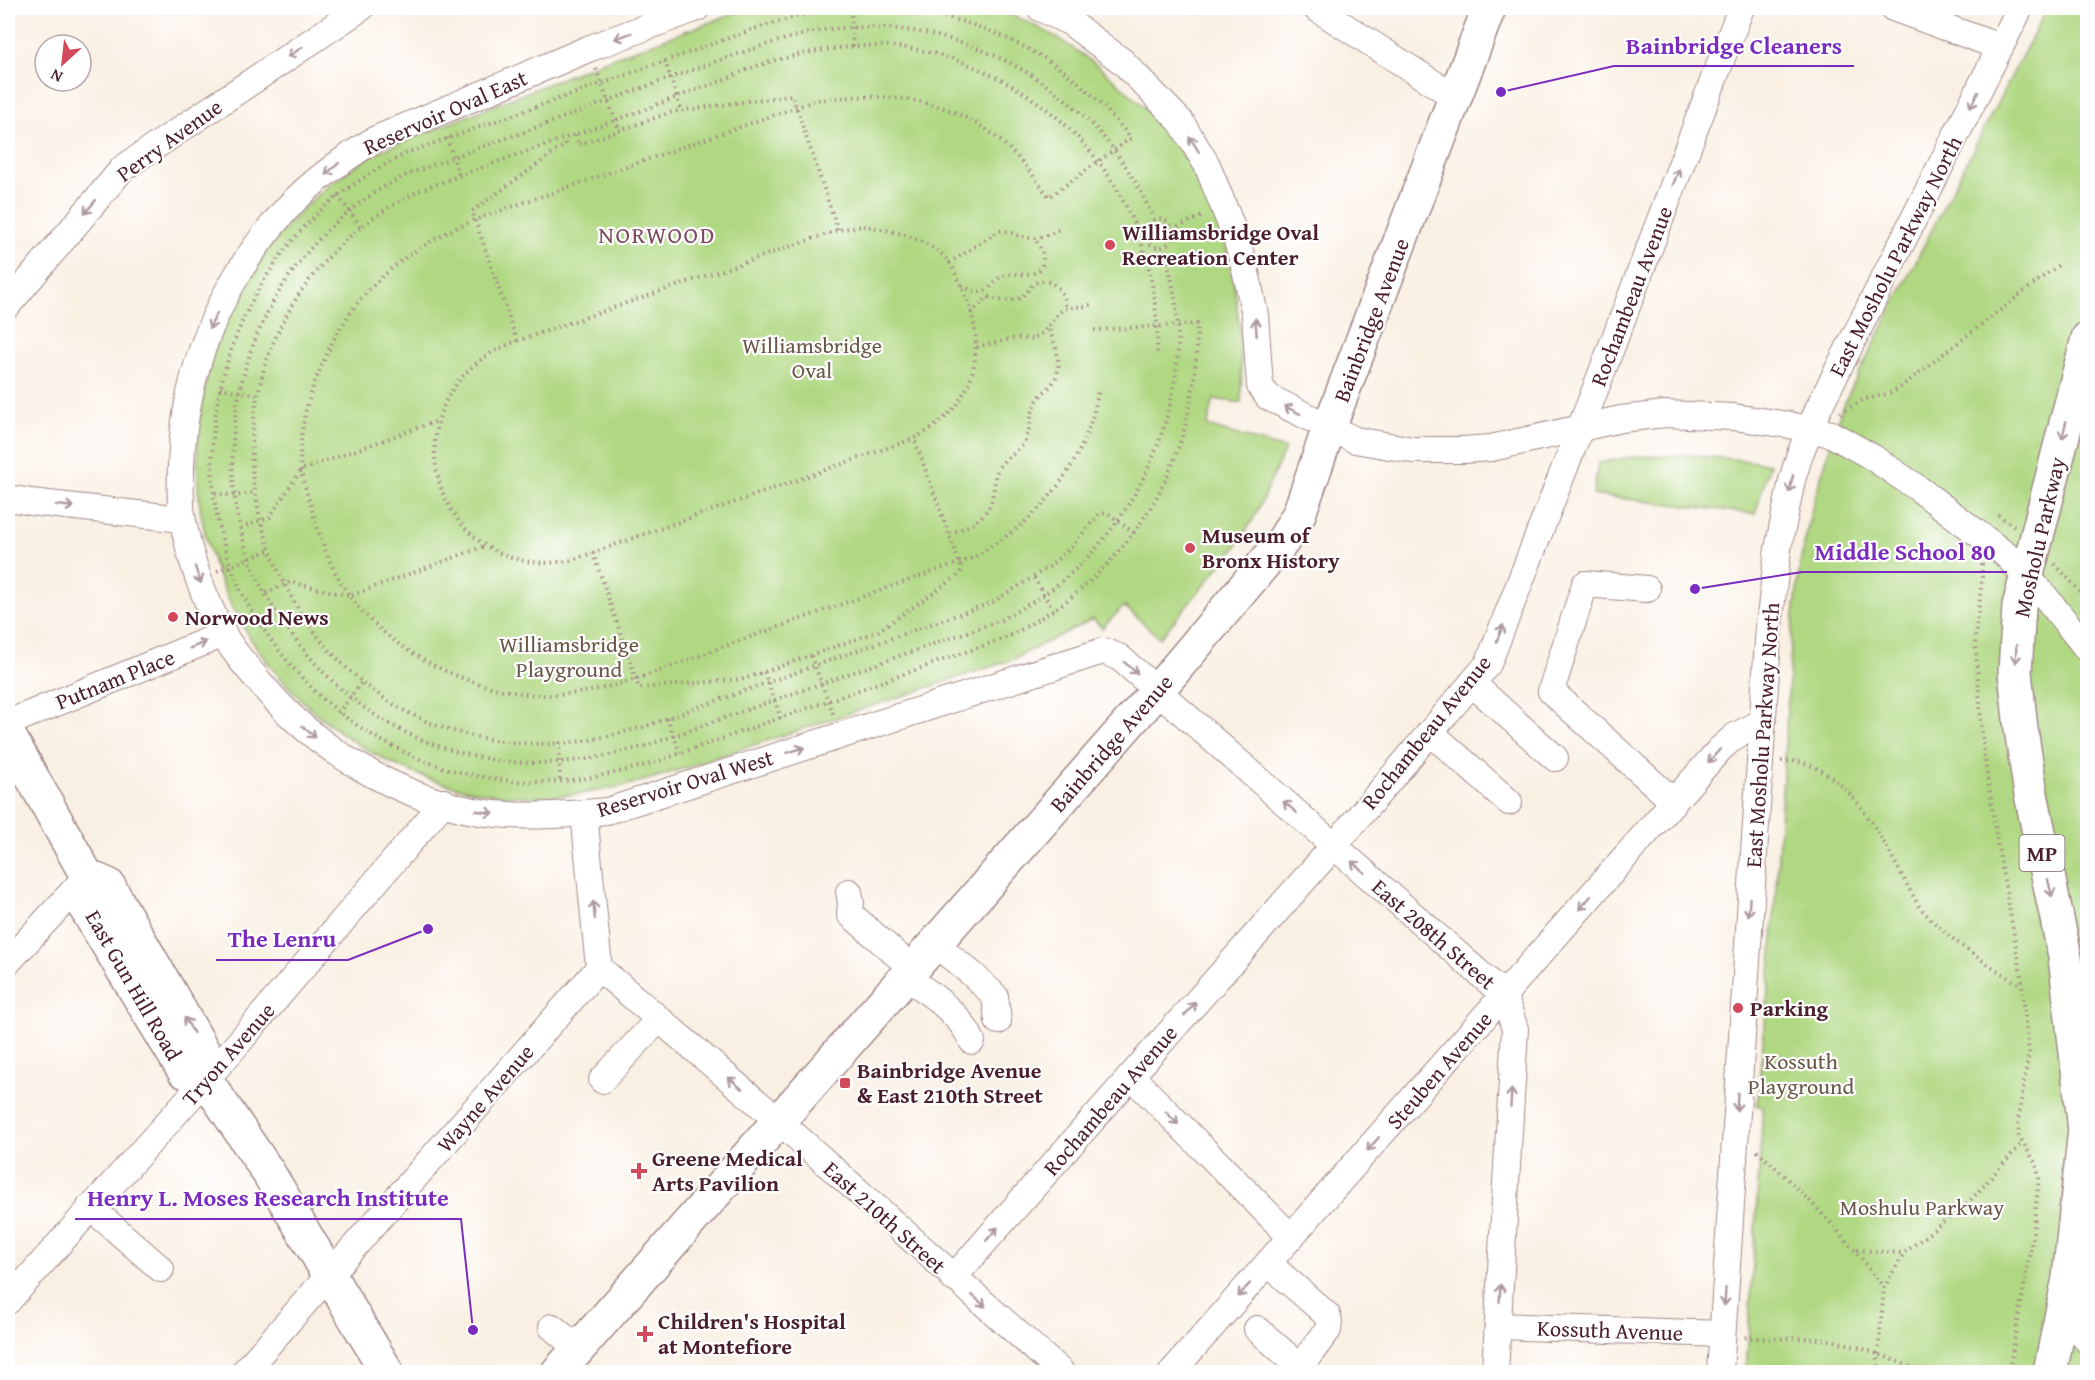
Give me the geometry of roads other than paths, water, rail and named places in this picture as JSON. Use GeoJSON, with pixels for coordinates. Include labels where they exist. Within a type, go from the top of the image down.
{"type":"FeatureCollection","features":[{"type":"Feature","properties":{"kind":"main road","name":"Bainbridge Avenue"},"geometry":{"type":"LineString","coordinates":[[568,1361],[1157,690],[1283,542],[1299,514],[1329,428],[1489,8]]}},
{"type":"Feature","properties":{"kind":"main road","name":"Mosholu Parkway"},"geometry":{"type":"LineString","coordinates":[[2050,1372],[2064,1308],[2086,1119],[2065,957],[2037,826],[2015,672],[2019,606],[2040,569],[2088,338]]}},
{"type":"Feature","properties":{"kind":"main road","name":"East Gun Hill Road"},"geometry":{"type":"LineString","coordinates":[[8,734],[87,876],[85,907],[184,1071],[206,1080],[267,1172],[387,1372]]}},
{"type":"Feature","properties":{"kind":"street","name":"Perry Avenue"},"geometry":{"type":"LineString","coordinates":[[8,305],[123,168],[327,17],[361,8]]}},
{"type":"Feature","properties":{"kind":"street"},"geometry":{"type":"LineString","coordinates":[[1040,8],[1071,23],[1123,62],[1181,122],[1208,165],[1237,240],[1247,277],[1255,315],[1260,386],[1268,397],[1355,440],[1413,450],[1491,448],[1581,427],[1642,416],[1686,414],[1734,417],[1831,434],[1897,473],[1992,543],[2040,569],[2088,650]]}},
{"type":"Feature","properties":{"kind":"street"},"geometry":{"type":"LineString","coordinates":[[1316,8],[1455,97]]}},
{"type":"Feature","properties":{"kind":"street","name":"Rochambeau Avenue"},"geometry":{"type":"LineString","coordinates":[[953,1278],[1334,846],[1488,664],[1581,427],[1740,8]]}},
{"type":"Feature","properties":{"kind":"street"},"geometry":{"type":"LineString","coordinates":[[1893,8],[2000,47]]}},
{"type":"Feature","properties":{"kind":"street","name":"East Mosholu Parkway North"},"geometry":{"type":"LineString","coordinates":[[1720,1372],[1733,1336],[1761,723],[1768,626],[1778,549],[1796,465],[1825,394],[2020,8]]}},
{"type":"Feature","properties":{"kind":"street","name":"Reservoir Oval East"},"geometry":{"type":"LineString","coordinates":[[182,519],[180,489],[187,404],[194,370],[208,329],[243,265],[290,206],[342,160],[374,140],[687,9]]}},
{"type":"Feature","properties":{"kind":"street"},"geometry":{"type":"LineString","coordinates":[[8,498],[182,519]]}},
{"type":"Feature","properties":{"kind":"street","name":"Reservoir Oval West"},"geometry":{"type":"LineString","coordinates":[[182,519],[195,568],[224,634],[252,674],[285,710],[318,739],[351,762],[412,791],[474,810],[524,816],[607,811],[1103,651]]}},
{"type":"Feature","properties":{"kind":"street"},"geometry":{"type":"LineString","coordinates":[[1647,589],[1585,584],[1551,691],[1674,802]]}},
{"type":"Feature","properties":{"kind":"street","name":"Putnam Place"},"geometry":{"type":"LineString","coordinates":[[8,723],[224,634]]}},
{"type":"Feature","properties":{"kind":"street","name":"East 208th Street"},"geometry":{"type":"LineString","coordinates":[[1103,651],[1119,657],[1504,995],[1515,1029],[1496,1364]]}},
{"type":"Feature","properties":{"kind":"street"},"geometry":{"type":"LineString","coordinates":[[1472,683],[1555,758]]}},
{"type":"Feature","properties":{"kind":"street","name":"Steuben Avenue"},"geometry":{"type":"LineString","coordinates":[[1172,1372],[1728,742],[1761,723]]}},
{"type":"Feature","properties":{"kind":"street"},"geometry":{"type":"LineString","coordinates":[[1430,732],[1509,802]]}},
{"type":"Feature","properties":{"kind":"street","name":"Tryon Avenue"},"geometry":{"type":"LineString","coordinates":[[8,1301],[206,1080],[444,802]]}},
{"type":"Feature","properties":{"kind":"street"},"geometry":{"type":"LineString","coordinates":[[584,813],[599,968]]}},
{"type":"Feature","properties":{"kind":"street"},"geometry":{"type":"LineString","coordinates":[[8,962],[87,876]]}},
{"type":"Feature","properties":{"kind":"street"},"geometry":{"type":"LineString","coordinates":[[849,892],[850,914],[960,1022],[972,1041]]}},
{"type":"Feature","properties":{"kind":"street"},"geometry":{"type":"LineString","coordinates":[[935,944],[995,996],[998,1021]]}},
{"type":"Feature","properties":{"kind":"street","name":"East 210th Street"},"geometry":{"type":"LineString","coordinates":[[599,968],[779,1121],[1061,1372]]}},
{"type":"Feature","properties":{"kind":"street","name":"Wayne Avenue"},"geometry":{"type":"LineString","coordinates":[[244,1372],[599,968]]}},
{"type":"Feature","properties":{"kind":"street"},"geometry":{"type":"LineString","coordinates":[[602,1080],[659,1018]]}},
{"type":"Feature","properties":{"kind":"street"},"geometry":{"type":"LineString","coordinates":[[1131,1076],[1291,1237]]}},
{"type":"Feature","properties":{"kind":"street"},"geometry":{"type":"LineString","coordinates":[[90,1207],[161,1269]]}},
{"type":"Feature","properties":{"kind":"street"},"geometry":{"type":"LineString","coordinates":[[1257,1329],[1299,1370],[1328,1330],[1327,1315],[1268,1263]]}},
{"type":"Feature","properties":{"kind":"street"},"geometry":{"type":"LineString","coordinates":[[2064,1308],[2088,1341]]}},
{"type":"Feature","properties":{"kind":"street","name":"Kossuth Avenue"},"geometry":{"type":"LineString","coordinates":[[1499,1326],[1733,1336]]}},
{"type":"Feature","properties":{"kind":"street"},"geometry":{"type":"LineString","coordinates":[[552,1327],[568,1361]]}},
{"type":"Feature","properties":{"kind":"street"},"geometry":{"type":"LineString","coordinates":[[1478,1372],[1496,1364]]}},
{"type":"Feature","properties":{"kind":"place","name":"Bainbridge Cleaners"},"geometry":{"type":"Point","coordinates":[1501,92]}},
{"type":"Feature","properties":{"kind":"place","name":"Williamsbridge Oval Recreation Center"},"geometry":{"type":"Point","coordinates":[1110,245]}},
{"type":"Feature","properties":{"kind":"place","name":"Museum of Bronx History"},"geometry":{"type":"Point","coordinates":[1190,548]}},
{"type":"Feature","properties":{"kind":"place","name":"Middle School 80"},"geometry":{"type":"Point","coordinates":[1695,589]}},
{"type":"Feature","properties":{"kind":"place","name":"Norwood News"},"geometry":{"type":"Point","coordinates":[173,617]}},
{"type":"Feature","properties":{"kind":"place","name":"The Lenru"},"geometry":{"type":"Point","coordinates":[428,929]}},
{"type":"Feature","properties":{"kind":"place","name":"Parking"},"geometry":{"type":"Point","coordinates":[1738,1008]}},
{"type":"Feature","properties":{"kind":"place","name":"Bainbridge Avenue & East 210th Street"},"geometry":{"type":"Point","coordinates":[845,1083]}},
{"type":"Feature","properties":{"kind":"place","name":"Greene Medical Arts Pavilion"},"geometry":{"type":"Point","coordinates":[639,1171]}},
{"type":"Feature","properties":{"kind":"place","name":"Henry L. Moses Research Institute"},"geometry":{"type":"Point","coordinates":[473,1330]}},
{"type":"Feature","properties":{"kind":"place","name":"Children's Hospital at Montefiore"},"geometry":{"type":"Point","coordinates":[645,1334]}},
{"type":"Feature","properties":{"kind":"district","name":"NORWOOD"},"geometry":{"type":"Point","coordinates":[657,234]}},
{"type":"Feature","properties":{"kind":"park label","name":"Williamsbridge Oval"},"geometry":{"type":"Point","coordinates":[812,358]}},
{"type":"Feature","properties":{"kind":"park label","name":"Williamsbridge Playground"},"geometry":{"type":"Point","coordinates":[569,656]}},
{"type":"Feature","properties":{"kind":"park label","name":"Kossuth Playground"},"geometry":{"type":"Point","coordinates":[1801,1074]}},
{"type":"Feature","properties":{"kind":"park label","name":"Moshulu Parkway"},"geometry":{"type":"Point","coordinates":[1922,1207]}}]}
